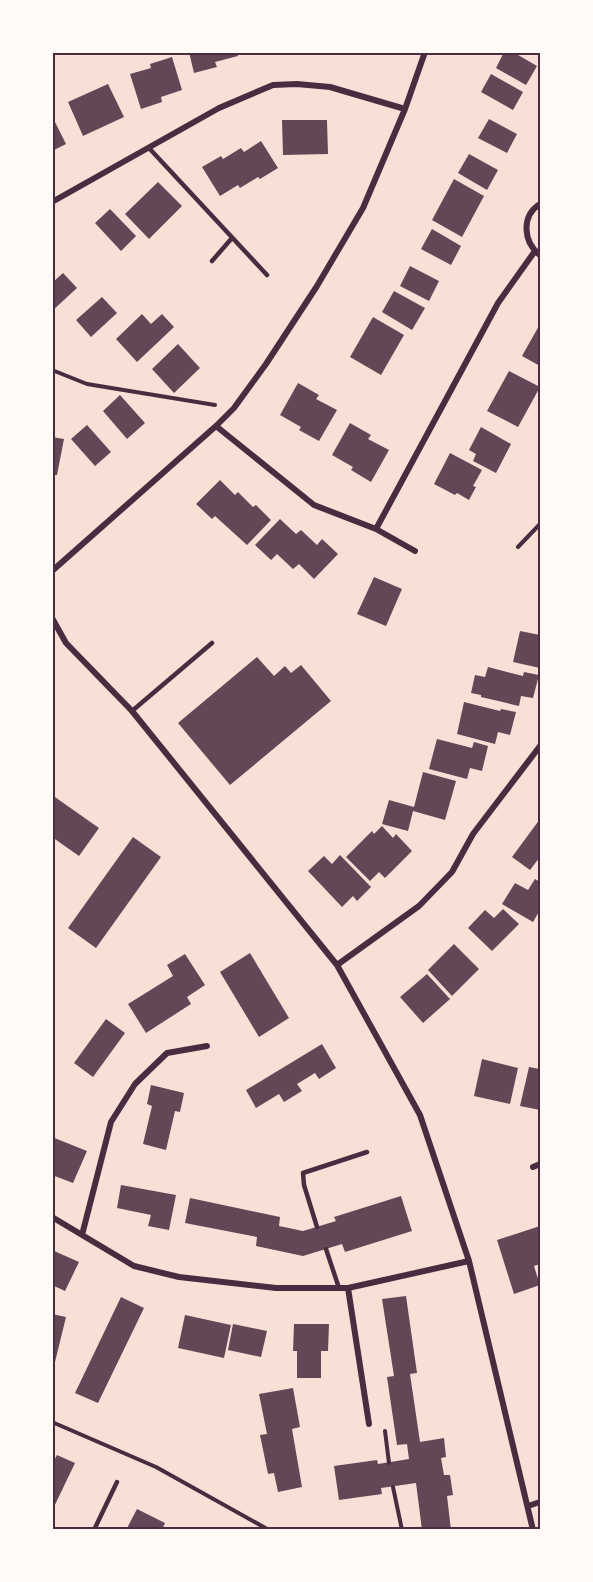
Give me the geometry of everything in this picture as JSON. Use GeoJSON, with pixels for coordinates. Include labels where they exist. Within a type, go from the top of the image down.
{"type":"FeatureCollection","features":[{"type":"Feature","properties":{"kind":"street"},"geometry":{"type":"LineString","coordinates":[[52,571],[216,426],[234,408],[266,364],[317,286],[363,208],[405,109],[424,52]]}},
{"type":"Feature","properties":{"kind":"street"},"geometry":{"type":"LineString","coordinates":[[52,202],[219,108],[273,85],[297,84],[330,87],[405,109]]}},
{"type":"Feature","properties":{"kind":"street"},"geometry":{"type":"LineString","coordinates":[[376,529],[498,303],[538,253],[530,244],[526,228],[531,213],[540,204]]}},
{"type":"Feature","properties":{"kind":"street"},"geometry":{"type":"LineString","coordinates":[[216,426],[314,505],[376,529],[415,551]]}},
{"type":"Feature","properties":{"kind":"street"},"geometry":{"type":"LineString","coordinates":[[52,618],[66,643],[132,711],[337,965],[420,1115],[469,1261],[533,1530]]}},
{"type":"Feature","properties":{"kind":"street"},"geometry":{"type":"LineString","coordinates":[[337,965],[419,906],[452,872],[473,834],[540,746]]}},
{"type":"Feature","properties":{"kind":"street"},"geometry":{"type":"LineString","coordinates":[[82,1235],[111,1122],[135,1084],[167,1053],[207,1046]]}},
{"type":"Feature","properties":{"kind":"street"},"geometry":{"type":"LineString","coordinates":[[533,1167],[540,1164]]}},
{"type":"Feature","properties":{"kind":"street"},"geometry":{"type":"LineString","coordinates":[[52,1217],[134,1266],[179,1277],[276,1288],[348,1288],[469,1261]]}},
{"type":"Feature","properties":{"kind":"street"},"geometry":{"type":"LineString","coordinates":[[348,1288],[369,1424]]}},
{"type":"Feature","properties":{"kind":"street"},"geometry":{"type":"LineString","coordinates":[[528,1506],[540,1502]]}},
{"type":"Feature","properties":{"kind":"lane"},"geometry":{"type":"LineString","coordinates":[[149,148],[267,275]]}},
{"type":"Feature","properties":{"kind":"lane"},"geometry":{"type":"LineString","coordinates":[[212,261],[232,238]]}},
{"type":"Feature","properties":{"kind":"lane"},"geometry":{"type":"LineString","coordinates":[[132,711],[212,643]]}},
{"type":"Feature","properties":{"kind":"lane"},"geometry":{"type":"LineString","coordinates":[[317,1227],[304,1185],[303,1173],[367,1152]]}},
{"type":"Feature","properties":{"kind":"lane"},"geometry":{"type":"LineString","coordinates":[[326,1249],[339,1288]]}},
{"type":"Feature","properties":{"kind":"lane"},"geometry":{"type":"LineString","coordinates":[[94,1530],[117,1482]]}},
{"type":"Feature","properties":{"kind":"path"},"geometry":{"type":"LineString","coordinates":[[52,370],[87,384],[234,408]]}},
{"type":"Feature","properties":{"kind":"path"},"geometry":{"type":"LineString","coordinates":[[518,547],[540,524]]}},
{"type":"Feature","properties":{"kind":"path"},"geometry":{"type":"LineString","coordinates":[[369,1424],[383,1420],[389,1462]]}},
{"type":"Feature","properties":{"kind":"path"},"geometry":{"type":"LineString","coordinates":[[52,1422],[156,1467],[269,1530]]}},
{"type":"Feature","properties":{"kind":"path"},"geometry":{"type":"LineString","coordinates":[[393,1487],[402,1530]]}},
{"type":"Feature","properties":{"kind":"building"},"geometry":{"type":"Polygon","coordinates":[[[189,52],[237,52],[238,56],[215,62],[217,67],[194,73],[189,52]]]}},
{"type":"Feature","properties":{"kind":"building"},"geometry":{"type":"Polygon","coordinates":[[[504,52],[513,52],[537,66],[526,85],[496,68],[504,52]]]}},
{"type":"Feature","properties":{"kind":"building"},"geometry":{"type":"Polygon","coordinates":[[[172,57],[182,90],[161,97],[162,102],[141,109],[130,74],[151,68],[150,64],[172,57]]]}},
{"type":"Feature","properties":{"kind":"building"},"geometry":{"type":"Polygon","coordinates":[[[491,74],[523,92],[513,110],[481,92],[491,74]]]}},
{"type":"Feature","properties":{"kind":"building"},"geometry":{"type":"Polygon","coordinates":[[[108,84],[124,117],[83,136],[68,102],[108,84]]]}},
{"type":"Feature","properties":{"kind":"building"},"geometry":{"type":"Polygon","coordinates":[[[52,116],[66,144],[52,151],[52,116]]]}},
{"type":"Feature","properties":{"kind":"building"},"geometry":{"type":"Polygon","coordinates":[[[489,119],[517,134],[507,153],[478,138],[489,119]]]}},
{"type":"Feature","properties":{"kind":"building"},"geometry":{"type":"Polygon","coordinates":[[[282,120],[327,120],[328,154],[283,155],[282,120]]]}},
{"type":"Feature","properties":{"kind":"building"},"geometry":{"type":"Polygon","coordinates":[[[261,141],[278,168],[240,188],[238,185],[220,196],[202,167],[221,156],[223,159],[241,148],[244,152],[261,141]]]}},
{"type":"Feature","properties":{"kind":"building"},"geometry":{"type":"Polygon","coordinates":[[[469,154],[498,170],[487,190],[458,173],[469,154]]]}},
{"type":"Feature","properties":{"kind":"building"},"geometry":{"type":"Polygon","coordinates":[[[454,179],[484,196],[462,237],[432,220],[454,179]]]}},
{"type":"Feature","properties":{"kind":"building"},"geometry":{"type":"Polygon","coordinates":[[[158,182],[182,206],[149,239],[125,214],[158,182]]]}},
{"type":"Feature","properties":{"kind":"building"},"geometry":{"type":"Polygon","coordinates":[[[110,209],[136,236],[121,251],[95,223],[110,209]]]}},
{"type":"Feature","properties":{"kind":"building"},"geometry":{"type":"Polygon","coordinates":[[[432,229],[461,246],[451,265],[421,249],[432,229]]]}},
{"type":"Feature","properties":{"kind":"building"},"geometry":{"type":"Polygon","coordinates":[[[410,266],[439,281],[429,301],[400,286],[410,266]]]}},
{"type":"Feature","properties":{"kind":"building"},"geometry":{"type":"Polygon","coordinates":[[[63,273],[77,288],[52,311],[52,283],[63,273]]]}},
{"type":"Feature","properties":{"kind":"building"},"geometry":{"type":"Polygon","coordinates":[[[394,291],[425,308],[412,330],[382,312],[394,291]]]}},
{"type":"Feature","properties":{"kind":"building"},"geometry":{"type":"Polygon","coordinates":[[[102,297],[117,313],[91,337],[76,320],[102,297]]]}},
{"type":"Feature","properties":{"kind":"building"},"geometry":{"type":"Polygon","coordinates":[[[142,314],[151,324],[162,314],[174,327],[137,362],[116,339],[142,314]]]}},
{"type":"Feature","properties":{"kind":"building"},"geometry":{"type":"Polygon","coordinates":[[[373,317],[404,335],[381,375],[350,357],[373,317]]]}},
{"type":"Feature","properties":{"kind":"building"},"geometry":{"type":"Polygon","coordinates":[[[540,324],[540,366],[522,356],[540,324]]]}},
{"type":"Feature","properties":{"kind":"building"},"geometry":{"type":"Polygon","coordinates":[[[178,344],[200,368],[174,393],[152,369],[178,344]]]}},
{"type":"Feature","properties":{"kind":"building"},"geometry":{"type":"Polygon","coordinates":[[[509,371],[540,387],[518,427],[487,411],[509,371]]]}},
{"type":"Feature","properties":{"kind":"building"},"geometry":{"type":"Polygon","coordinates":[[[298,383],[319,395],[316,399],[337,410],[319,441],[299,430],[301,427],[280,415],[298,383]]]}},
{"type":"Feature","properties":{"kind":"building"},"geometry":{"type":"Polygon","coordinates":[[[120,395],[145,423],[127,439],[103,411],[120,395]]]}},
{"type":"Feature","properties":{"kind":"building"},"geometry":{"type":"Polygon","coordinates":[[[350,423],[371,435],[368,439],[389,450],[371,482],[351,470],[353,467],[332,455],[350,423]]]}},
{"type":"Feature","properties":{"kind":"building"},"geometry":{"type":"Polygon","coordinates":[[[87,425],[111,452],[95,466],[71,439],[87,425]]]}},
{"type":"Feature","properties":{"kind":"building"},"geometry":{"type":"Polygon","coordinates":[[[481,427],[511,444],[496,473],[473,461],[476,454],[469,450],[481,427]]]}},
{"type":"Feature","properties":{"kind":"building"},"geometry":{"type":"Polygon","coordinates":[[[52,437],[64,439],[57,475],[52,475],[52,437]]]}},
{"type":"Feature","properties":{"kind":"building"},"geometry":{"type":"Polygon","coordinates":[[[450,453],[482,470],[473,486],[476,487],[469,500],[434,484],[450,453]]]}},
{"type":"Feature","properties":{"kind":"building"},"geometry":{"type":"Polygon","coordinates":[[[220,480],[235,495],[238,492],[253,507],[256,505],[271,520],[247,545],[215,516],[212,519],[196,504],[220,480]]]}},
{"type":"Feature","properties":{"kind":"building"},"geometry":{"type":"Polygon","coordinates":[[[280,519],[296,534],[301,530],[317,545],[322,539],[338,554],[314,579],[299,564],[293,569],[277,554],[271,560],[255,545],[280,519]]]}},
{"type":"Feature","properties":{"kind":"building"},"geometry":{"type":"Polygon","coordinates":[[[374,577],[402,589],[386,626],[357,614],[374,577]]]}},
{"type":"Feature","properties":{"kind":"building"},"geometry":{"type":"Polygon","coordinates":[[[520,631],[540,635],[540,668],[513,662],[520,631]]]}},
{"type":"Feature","properties":{"kind":"building"},"geometry":{"type":"Polygon","coordinates":[[[257,657],[274,676],[285,666],[291,673],[301,665],[331,701],[230,785],[178,723],[257,657]]]}},
{"type":"Feature","properties":{"kind":"building"},"geometry":{"type":"Polygon","coordinates":[[[488,667],[523,676],[524,672],[539,675],[533,698],[521,696],[519,706],[471,693],[475,675],[485,677],[488,667]]]}},
{"type":"Feature","properties":{"kind":"building"},"geometry":{"type":"Polygon","coordinates":[[[464,702],[500,711],[501,709],[516,712],[510,735],[498,732],[495,744],[457,734],[464,702]]]}},
{"type":"Feature","properties":{"kind":"building"},"geometry":{"type":"Polygon","coordinates":[[[437,739],[472,748],[474,742],[488,746],[482,771],[470,768],[467,779],[429,769],[437,739]]]}},
{"type":"Feature","properties":{"kind":"building"},"geometry":{"type":"Polygon","coordinates":[[[423,772],[456,781],[445,820],[413,811],[408,831],[382,824],[389,800],[414,807],[423,772]]]}},
{"type":"Feature","properties":{"kind":"building"},"geometry":{"type":"Polygon","coordinates":[[[52,795],[99,828],[79,856],[52,837],[52,795]]]}},
{"type":"Feature","properties":{"kind":"building"},"geometry":{"type":"Polygon","coordinates":[[[540,819],[540,857],[530,870],[512,857],[540,819]]]}},
{"type":"Feature","properties":{"kind":"building"},"geometry":{"type":"Polygon","coordinates":[[[382,826],[393,838],[396,834],[412,851],[385,878],[379,872],[370,881],[346,857],[372,831],[374,834],[382,826]]]}},
{"type":"Feature","properties":{"kind":"building"},"geometry":{"type":"Polygon","coordinates":[[[133,837],[161,857],[96,948],[68,928],[133,837]]]}},
{"type":"Feature","properties":{"kind":"building"},"geometry":{"type":"Polygon","coordinates":[[[340,855],[371,887],[357,901],[353,896],[342,907],[308,871],[324,856],[332,864],[340,855]]]}},
{"type":"Feature","properties":{"kind":"building"},"geometry":{"type":"Polygon","coordinates":[[[535,879],[540,882],[540,910],[533,922],[502,904],[515,883],[528,890],[535,879]]]}},
{"type":"Feature","properties":{"kind":"building"},"geometry":{"type":"Polygon","coordinates":[[[503,909],[519,924],[492,951],[468,928],[485,910],[494,918],[503,909]]]}},
{"type":"Feature","properties":{"kind":"building"},"geometry":{"type":"Polygon","coordinates":[[[454,944],[479,969],[452,996],[428,970],[454,944]]]}},
{"type":"Feature","properties":{"kind":"building"},"geometry":{"type":"Polygon","coordinates":[[[250,953],[289,1018],[259,1037],[220,972],[250,953]]]}},
{"type":"Feature","properties":{"kind":"building"},"geometry":{"type":"Polygon","coordinates":[[[185,954],[205,985],[187,997],[191,1004],[146,1033],[128,1004],[173,976],[167,965],[185,954]]]}},
{"type":"Feature","properties":{"kind":"building"},"geometry":{"type":"Polygon","coordinates":[[[427,974],[450,999],[423,1023],[400,997],[427,974]]]}},
{"type":"Feature","properties":{"kind":"building"},"geometry":{"type":"Polygon","coordinates":[[[106,1019],[125,1033],[93,1077],[74,1063],[106,1019]]]}},
{"type":"Feature","properties":{"kind":"building"},"geometry":{"type":"Polygon","coordinates":[[[322,1044],[336,1068],[319,1079],[315,1073],[297,1084],[302,1091],[284,1102],[279,1094],[256,1108],[246,1090],[322,1044]]]}},
{"type":"Feature","properties":{"kind":"building"},"geometry":{"type":"Polygon","coordinates":[[[482,1059],[518,1068],[510,1104],[474,1096],[482,1059]]]}},
{"type":"Feature","properties":{"kind":"building"},"geometry":{"type":"Polygon","coordinates":[[[529,1067],[540,1069],[540,1110],[520,1106],[529,1067]]]}},
{"type":"Feature","properties":{"kind":"building"},"geometry":{"type":"Polygon","coordinates":[[[151,1085],[184,1093],[180,1112],[175,1111],[166,1150],[143,1144],[152,1106],[147,1104],[151,1085]]]}},
{"type":"Feature","properties":{"kind":"building"},"geometry":{"type":"Polygon","coordinates":[[[52,1137],[87,1151],[73,1183],[52,1175],[52,1137]]]}},
{"type":"Feature","properties":{"kind":"building"},"geometry":{"type":"Polygon","coordinates":[[[121,1185],[176,1195],[169,1230],[148,1226],[151,1215],[117,1208],[121,1185]]]}},
{"type":"Feature","properties":{"kind":"building"},"geometry":{"type":"Polygon","coordinates":[[[401,1196],[412,1231],[345,1252],[342,1244],[303,1256],[256,1246],[257,1237],[185,1223],[190,1198],[280,1217],[279,1226],[303,1231],[336,1221],[334,1217],[401,1196]]]}},
{"type":"Feature","properties":{"kind":"building"},"geometry":{"type":"Polygon","coordinates":[[[540,1226],[540,1264],[534,1266],[540,1285],[514,1294],[497,1240],[540,1226]]]}},
{"type":"Feature","properties":{"kind":"building"},"geometry":{"type":"Polygon","coordinates":[[[52,1250],[79,1262],[65,1291],[52,1285],[52,1250]]]}},
{"type":"Feature","properties":{"kind":"building"},"geometry":{"type":"Polygon","coordinates":[[[406,1296],[417,1373],[410,1374],[420,1442],[444,1438],[446,1457],[441,1458],[444,1475],[450,1475],[453,1495],[447,1496],[451,1530],[422,1530],[416,1483],[381,1488],[382,1494],[339,1500],[334,1466],[377,1460],[378,1464],[409,1459],[407,1444],[397,1445],[387,1377],[394,1376],[382,1299],[406,1296]]]}},
{"type":"Feature","properties":{"kind":"building"},"geometry":{"type":"Polygon","coordinates":[[[121,1297],[144,1308],[98,1403],[75,1393],[121,1297]]]}},
{"type":"Feature","properties":{"kind":"building"},"geometry":{"type":"Polygon","coordinates":[[[52,1314],[66,1317],[55,1362],[52,1362],[52,1314]]]}},
{"type":"Feature","properties":{"kind":"building"},"geometry":{"type":"Polygon","coordinates":[[[185,1315],[231,1325],[224,1358],[178,1348],[185,1315]]]}},
{"type":"Feature","properties":{"kind":"building"},"geometry":{"type":"Polygon","coordinates":[[[233,1324],[267,1331],[261,1357],[228,1350],[233,1324]]]}},
{"type":"Feature","properties":{"kind":"building"},"geometry":{"type":"Polygon","coordinates":[[[294,1324],[329,1324],[328,1351],[321,1351],[321,1378],[297,1378],[297,1351],[293,1351],[294,1324]]]}},
{"type":"Feature","properties":{"kind":"building"},"geometry":{"type":"Polygon","coordinates":[[[293,1388],[300,1427],[292,1429],[302,1487],[278,1492],[274,1473],[268,1474],[260,1435],[267,1434],[259,1394],[293,1388]]]}},
{"type":"Feature","properties":{"kind":"building"},"geometry":{"type":"Polygon","coordinates":[[[57,1455],[75,1463],[52,1511],[52,1464],[57,1455]]]}},
{"type":"Feature","properties":{"kind":"building"},"geometry":{"type":"Polygon","coordinates":[[[137,1509],[165,1523],[162,1530],[126,1530],[137,1509]]]}}]}
